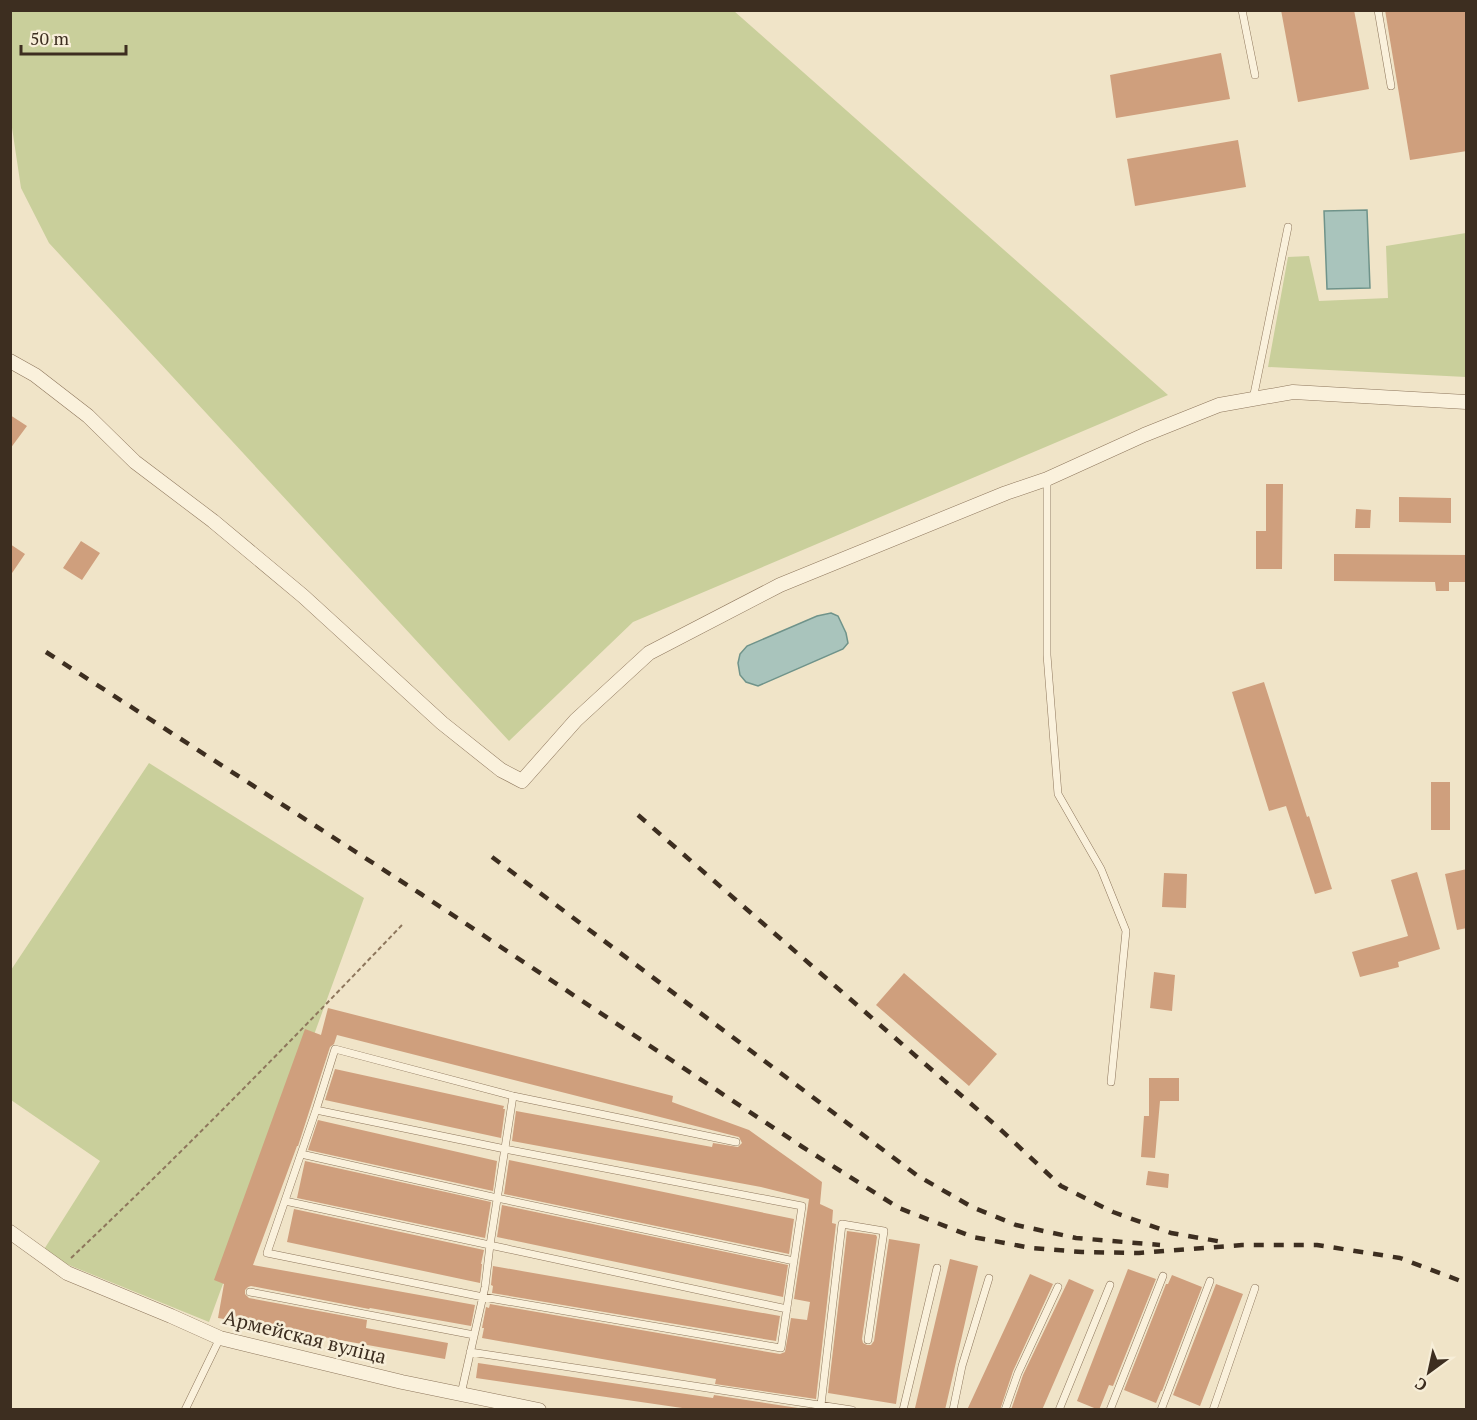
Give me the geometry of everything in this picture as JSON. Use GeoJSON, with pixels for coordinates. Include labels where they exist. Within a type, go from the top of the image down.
{"type":"FeatureCollection","features":[{"type":"Feature","properties":{"kind":"street"},"geometry":{"type":"LineString","coordinates":[[10,362],[35,375],[87,416],[135,462],[213,521],[303,596],[442,723],[501,770],[522,781],[576,720],[650,653],[780,585],[1006,493],[1047,479],[1144,435],[1219,405],[1293,392],[1467,402]]}},
{"type":"Feature","properties":{"kind":"street","name":"Армейская вуліца"},"geometry":{"type":"LineString","coordinates":[[10,1232],[67,1273],[220,1338],[402,1382],[539,1410]]}},
{"type":"Feature","properties":{"kind":"lane"},"geometry":{"type":"LineString","coordinates":[[1242,10],[1255,75]]}},
{"type":"Feature","properties":{"kind":"lane"},"geometry":{"type":"LineString","coordinates":[[1378,10],[1391,86]]}},
{"type":"Feature","properties":{"kind":"lane"},"geometry":{"type":"LineString","coordinates":[[1253,399],[1288,227]]}},
{"type":"Feature","properties":{"kind":"lane"},"geometry":{"type":"LineString","coordinates":[[1047,479],[1047,655],[1058,794],[1101,869],[1126,931],[1111,1082]]}},
{"type":"Feature","properties":{"kind":"lane"},"geometry":{"type":"LineString","coordinates":[[316,1110],[802,1206],[781,1348],[483,1297],[267,1253],[335,1048],[513,1096],[736,1142]]}},
{"type":"Feature","properties":{"kind":"lane"},"geometry":{"type":"LineString","coordinates":[[461,1394],[483,1297],[513,1096]]}},
{"type":"Feature","properties":{"kind":"lane"},"geometry":{"type":"LineString","coordinates":[[301,1154],[794,1261]]}},
{"type":"Feature","properties":{"kind":"lane"},"geometry":{"type":"LineString","coordinates":[[285,1201],[787,1309]]}},
{"type":"Feature","properties":{"kind":"lane"},"geometry":{"type":"LineString","coordinates":[[821,1405],[842,1224],[884,1231],[868,1340]]}},
{"type":"Feature","properties":{"kind":"lane"},"geometry":{"type":"LineString","coordinates":[[903,1410],[937,1268]]}},
{"type":"Feature","properties":{"kind":"lane"},"geometry":{"type":"LineString","coordinates":[[1110,1410],[1164,1276]]}},
{"type":"Feature","properties":{"kind":"lane"},"geometry":{"type":"LineString","coordinates":[[953,1410],[962,1366],[989,1278]]}},
{"type":"Feature","properties":{"kind":"lane"},"geometry":{"type":"LineString","coordinates":[[1161,1410],[1210,1281]]}},
{"type":"Feature","properties":{"kind":"lane"},"geometry":{"type":"LineString","coordinates":[[1059,1410],[1110,1285]]}},
{"type":"Feature","properties":{"kind":"lane"},"geometry":{"type":"LineString","coordinates":[[1005,1410],[1018,1373],[1059,1287]]}},
{"type":"Feature","properties":{"kind":"lane"},"geometry":{"type":"LineString","coordinates":[[1213,1410],[1256,1288]]}},
{"type":"Feature","properties":{"kind":"lane"},"geometry":{"type":"LineString","coordinates":[[250,1292],[474,1335]]}},
{"type":"Feature","properties":{"kind":"lane"},"geometry":{"type":"LineString","coordinates":[[185,1410],[220,1338]]}},
{"type":"Feature","properties":{"kind":"lane"},"geometry":{"type":"LineString","coordinates":[[471,1352],[852,1410]]}},
{"type":"Feature","properties":{"kind":"path"},"geometry":{"type":"LineString","coordinates":[[61,1268],[138,1195],[276,1057],[402,924]]}},
{"type":"Feature","properties":{"kind":"green space"},"geometry":{"type":"Polygon","coordinates":[[[10,11],[734,11],[1168,395],[633,622],[509,741],[49,243],[21,188],[11,121],[10,11]]]}},
{"type":"Feature","properties":{"kind":"green space"},"geometry":{"type":"Polygon","coordinates":[[[1466,233],[1466,377],[1268,367],[1288,257],[1309,256],[1319,301],[1388,298],[1386,246],[1466,233]]]}},
{"type":"Feature","properties":{"kind":"green space"},"geometry":{"type":"Polygon","coordinates":[[[149,763],[364,898],[209,1322],[59,1261],[43,1251],[100,1161],[11,1100],[11,970],[149,763]]]}},
{"type":"Feature","properties":{"kind":"water"},"geometry":{"type":"Polygon","coordinates":[[[1367,210],[1370,288],[1327,289],[1324,211],[1367,210]]]}},
{"type":"Feature","properties":{"kind":"water"},"geometry":{"type":"Polygon","coordinates":[[[831,613],[838,616],[846,633],[848,643],[843,649],[758,686],[746,682],[740,675],[738,663],[740,654],[747,646],[817,616],[831,613]]]}},
{"type":"Feature","properties":{"kind":"building"},"geometry":{"type":"Polygon","coordinates":[[[1281,10],[1354,10],[1369,89],[1298,102],[1281,10]]]}},
{"type":"Feature","properties":{"kind":"building"},"geometry":{"type":"Polygon","coordinates":[[[1385,10],[1467,10],[1467,151],[1410,160],[1385,10]]]}},
{"type":"Feature","properties":{"kind":"building"},"geometry":{"type":"Polygon","coordinates":[[[1221,53],[1230,99],[1116,118],[1110,75],[1221,53]]]}},
{"type":"Feature","properties":{"kind":"building"},"geometry":{"type":"Polygon","coordinates":[[[1238,140],[1246,187],[1135,206],[1127,159],[1238,140]]]}},
{"type":"Feature","properties":{"kind":"building"},"geometry":{"type":"Polygon","coordinates":[[[10,415],[27,426],[10,449],[10,415]]]}},
{"type":"Feature","properties":{"kind":"building"},"geometry":{"type":"Polygon","coordinates":[[[1266,484],[1283,484],[1282,569],[1256,569],[1256,531],[1266,531],[1266,484]]]}},
{"type":"Feature","properties":{"kind":"building"},"geometry":{"type":"Polygon","coordinates":[[[1399,497],[1451,498],[1451,523],[1399,522],[1399,497]]]}},
{"type":"Feature","properties":{"kind":"building"},"geometry":{"type":"Polygon","coordinates":[[[1356,509],[1371,510],[1370,528],[1355,528],[1356,509]]]}},
{"type":"Feature","properties":{"kind":"building"},"geometry":{"type":"Polygon","coordinates":[[[81,541],[100,553],[82,580],[63,568],[81,541]]]}},
{"type":"Feature","properties":{"kind":"building"},"geometry":{"type":"Polygon","coordinates":[[[10,544],[25,554],[10,576],[10,544]]]}},
{"type":"Feature","properties":{"kind":"building"},"geometry":{"type":"Polygon","coordinates":[[[1334,554],[1467,555],[1467,582],[1449,582],[1449,591],[1436,591],[1435,582],[1334,581],[1334,554]]]}},
{"type":"Feature","properties":{"kind":"building"},"geometry":{"type":"Polygon","coordinates":[[[1264,682],[1332,889],[1315,894],[1286,806],[1269,811],[1232,692],[1264,682]]]}},
{"type":"Feature","properties":{"kind":"building"},"geometry":{"type":"Polygon","coordinates":[[[1431,782],[1450,782],[1450,830],[1431,830],[1431,782]]]}},
{"type":"Feature","properties":{"kind":"building"},"geometry":{"type":"Polygon","coordinates":[[[1467,869],[1467,928],[1457,930],[1445,874],[1467,869]]]}},
{"type":"Feature","properties":{"kind":"building"},"geometry":{"type":"Polygon","coordinates":[[[1417,872],[1440,949],[1398,962],[1399,967],[1360,977],[1352,952],[1408,936],[1391,880],[1417,872]]]}},
{"type":"Feature","properties":{"kind":"building"},"geometry":{"type":"Polygon","coordinates":[[[1164,873],[1187,874],[1186,908],[1162,907],[1164,873]]]}},
{"type":"Feature","properties":{"kind":"building"},"geometry":{"type":"Polygon","coordinates":[[[1154,972],[1175,975],[1172,1011],[1150,1008],[1154,972]]]}},
{"type":"Feature","properties":{"kind":"building"},"geometry":{"type":"Polygon","coordinates":[[[904,973],[997,1054],[969,1086],[876,1005],[904,973]]]}},
{"type":"Feature","properties":{"kind":"building"},"geometry":{"type":"Polygon","coordinates":[[[328,1008],[673,1096],[672,1102],[749,1130],[822,1182],[820,1204],[833,1210],[832,1223],[836,1224],[816,1399],[715,1384],[716,1379],[482,1338],[486,1307],[489,1308],[490,1304],[780,1354],[785,1352],[791,1318],[807,1320],[810,1302],[794,1299],[809,1199],[761,1187],[512,1141],[516,1111],[712,1147],[713,1143],[738,1147],[742,1143],[739,1137],[337,1035],[334,1044],[330,1047],[298,1146],[253,1265],[475,1305],[471,1326],[251,1286],[245,1290],[249,1298],[367,1320],[366,1328],[448,1343],[445,1359],[218,1318],[224,1284],[214,1280],[305,1029],[321,1035],[328,1008]]]}},
{"type":"Feature","properties":{"kind":"building"},"geometry":{"type":"Polygon","coordinates":[[[335,1069],[504,1106],[501,1138],[325,1100],[335,1069]]]}},
{"type":"Feature","properties":{"kind":"building"},"geometry":{"type":"Polygon","coordinates":[[[1149,1078],[1179,1078],[1179,1101],[1160,1101],[1155,1158],[1141,1157],[1144,1116],[1149,1116],[1149,1078]]]}},
{"type":"Feature","properties":{"kind":"building"},"geometry":{"type":"Polygon","coordinates":[[[318,1120],[497,1161],[493,1191],[308,1150],[318,1120]]]}},
{"type":"Feature","properties":{"kind":"building"},"geometry":{"type":"Polygon","coordinates":[[[509,1160],[794,1219],[789,1254],[504,1194],[509,1160]]]}},
{"type":"Feature","properties":{"kind":"building"},"geometry":{"type":"Polygon","coordinates":[[[305,1161],[491,1202],[485,1238],[297,1198],[305,1161]]]}},
{"type":"Feature","properties":{"kind":"building"},"geometry":{"type":"Polygon","coordinates":[[[1148,1171],[1169,1174],[1168,1188],[1146,1185],[1148,1171]]]}},
{"type":"Feature","properties":{"kind":"building"},"geometry":{"type":"Polygon","coordinates":[[[502,1205],[788,1265],[783,1297],[497,1237],[502,1205]]]}},
{"type":"Feature","properties":{"kind":"building"},"geometry":{"type":"Polygon","coordinates":[[[294,1209],[484,1250],[480,1283],[287,1242],[294,1209]]]}},
{"type":"Feature","properties":{"kind":"building"},"geometry":{"type":"Polygon","coordinates":[[[847,1231],[877,1237],[862,1339],[867,1345],[871,1345],[874,1341],[889,1239],[920,1244],[896,1404],[828,1393],[847,1231]]]}},
{"type":"Feature","properties":{"kind":"building"},"geometry":{"type":"Polygon","coordinates":[[[950,1259],[978,1266],[945,1410],[918,1410],[915,1408],[950,1259]]]}},
{"type":"Feature","properties":{"kind":"building"},"geometry":{"type":"Polygon","coordinates":[[[493,1266],[780,1316],[776,1341],[492,1293],[493,1266]]]}},
{"type":"Feature","properties":{"kind":"building"},"geometry":{"type":"Polygon","coordinates":[[[1128,1269],[1156,1279],[1113,1386],[1109,1385],[1099,1410],[1077,1401],[1128,1269]]]}},
{"type":"Feature","properties":{"kind":"building"},"geometry":{"type":"Polygon","coordinates":[[[1030,1274],[1053,1284],[1013,1371],[1000,1410],[967,1410],[1030,1274]]]}},
{"type":"Feature","properties":{"kind":"building"},"geometry":{"type":"Polygon","coordinates":[[[1172,1275],[1202,1287],[1156,1403],[1124,1390],[1166,1284],[1172,1275]]]}},
{"type":"Feature","properties":{"kind":"building"},"geometry":{"type":"Polygon","coordinates":[[[1069,1279],[1094,1290],[1042,1410],[1011,1410],[1023,1375],[1069,1279]]]}},
{"type":"Feature","properties":{"kind":"building"},"geometry":{"type":"Polygon","coordinates":[[[1216,1284],[1243,1294],[1200,1406],[1173,1395],[1216,1284]]]}},
{"type":"Feature","properties":{"kind":"building"},"geometry":{"type":"Polygon","coordinates":[[[478,1363],[713,1398],[714,1395],[811,1410],[696,1410],[476,1378],[478,1363]]]}},
{"type":"Feature","properties":{"kind":"railway"},"geometry":{"type":"LineString","coordinates":[[46,652],[421,894],[801,1146],[899,1208],[973,1237],[1031,1248],[1139,1253],[1242,1245],[1317,1245],[1400,1258],[1466,1283]]}},
{"type":"Feature","properties":{"kind":"railway"},"geometry":{"type":"LineString","coordinates":[[638,815],[1000,1129],[1061,1186],[1113,1212],[1171,1233],[1223,1242]]}},
{"type":"Feature","properties":{"kind":"railway"},"geometry":{"type":"LineString","coordinates":[[492,857],[918,1176],[972,1207],[1016,1225],[1076,1238],[1160,1245]]}}]}
